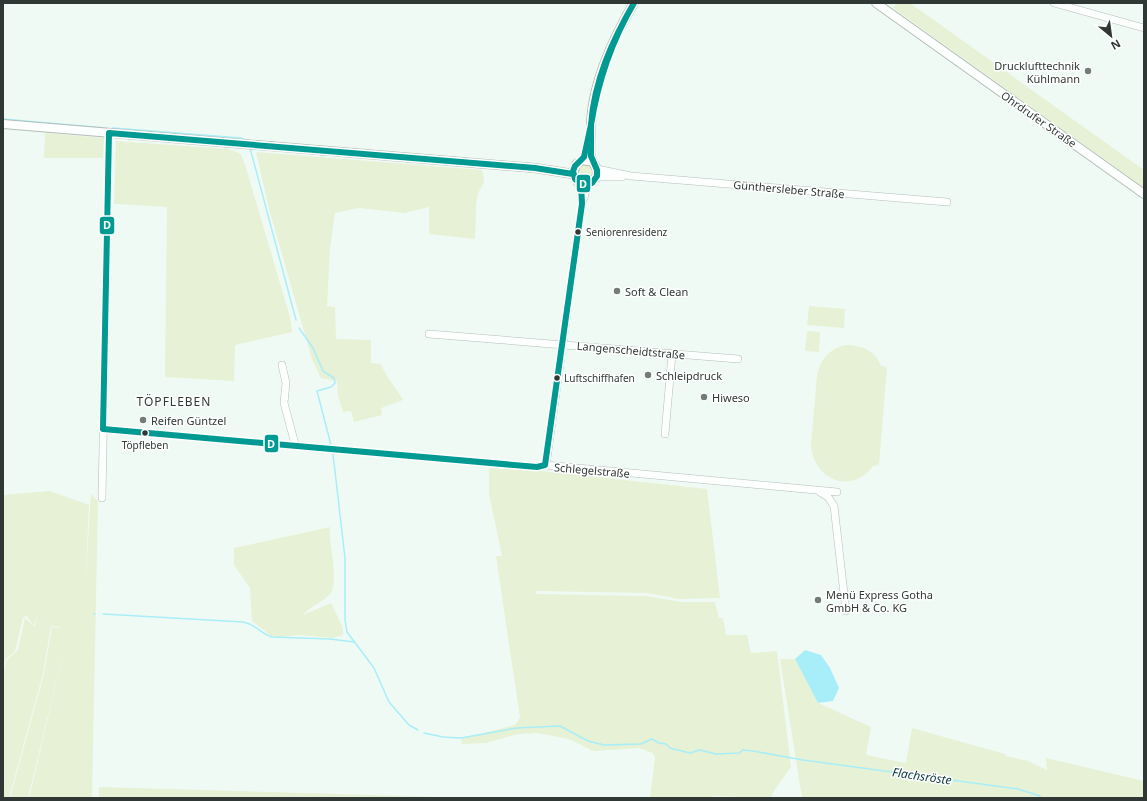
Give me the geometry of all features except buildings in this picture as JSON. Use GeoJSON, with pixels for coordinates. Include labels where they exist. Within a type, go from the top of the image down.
{"type":"FeatureCollection","features":[{"type":"Feature","properties":{"kind":"main road"},"geometry":{"type":"LineString","coordinates":[[574,171],[583,160],[591,129],[596,92],[605,63],[618,32],[634,3]]}},
{"type":"Feature","properties":{"kind":"main road","name":"Ohrdrufer Straße"},"geometry":{"type":"LineString","coordinates":[[876,3],[1144,194]]}},
{"type":"Feature","properties":{"kind":"main road"},"geometry":{"type":"LineString","coordinates":[[3,124],[574,171]]}},
{"type":"Feature","properties":{"kind":"main road"},"geometry":{"type":"LineString","coordinates":[[574,171],[576,180],[584,184],[596,170],[591,129]]}},
{"type":"Feature","properties":{"kind":"main road"},"geometry":{"type":"LineString","coordinates":[[583,160],[596,170]]}},
{"type":"Feature","properties":{"kind":"street"},"geometry":{"type":"LineString","coordinates":[[1054,3],[1144,28]]}},
{"type":"Feature","properties":{"kind":"street"},"geometry":{"type":"LineString","coordinates":[[102,498],[109,133]]}},
{"type":"Feature","properties":{"kind":"street","name":"Günthersleber Straße"},"geometry":{"type":"LineString","coordinates":[[596,170],[631,176],[947,202]]}},
{"type":"Feature","properties":{"kind":"street"},"geometry":{"type":"LineString","coordinates":[[545,466],[563,345],[584,184]]}},
{"type":"Feature","properties":{"kind":"street","name":"Langenscheidtstraße"},"geometry":{"type":"LineString","coordinates":[[429,334],[738,359]]}},
{"type":"Feature","properties":{"kind":"street"},"geometry":{"type":"LineString","coordinates":[[665,434],[672,354]]}},
{"type":"Feature","properties":{"kind":"street"},"geometry":{"type":"LineString","coordinates":[[282,365],[286,383],[284,403],[295,444]]}},
{"type":"Feature","properties":{"kind":"street","name":"Schlegelstraße"},"geometry":{"type":"LineString","coordinates":[[103,429],[295,444],[331,449],[522,466],[545,466],[837,492]]}},
{"type":"Feature","properties":{"kind":"street"},"geometry":{"type":"LineString","coordinates":[[818,491],[828,497],[834,506],[846,611]]}},
{"type":"Feature","properties":{"kind":"green space"},"geometry":{"type":"Polygon","coordinates":[[[897,3],[910,3],[1144,170],[1144,188],[893,8],[897,3]]]}},
{"type":"Feature","properties":{"kind":"green space"},"geometry":{"type":"Polygon","coordinates":[[[45,133],[104,138],[103,158],[44,158],[45,133]]]}},
{"type":"Feature","properties":{"kind":"green space"},"geometry":{"type":"Polygon","coordinates":[[[116,141],[228,149],[241,154],[290,317],[292,332],[235,345],[234,381],[165,377],[167,207],[114,204],[116,141]]]}},
{"type":"Feature","properties":{"kind":"green space"},"geometry":{"type":"Polygon","coordinates":[[[256,152],[482,170],[484,181],[477,198],[475,239],[429,234],[429,207],[405,213],[359,208],[335,213],[330,248],[327,306],[335,307],[336,339],[371,340],[371,363],[381,364],[385,373],[403,400],[381,408],[382,415],[354,422],[351,411],[343,412],[338,396],[337,381],[321,378],[312,359],[269,209],[256,152]]]}},
{"type":"Feature","properties":{"kind":"green space"},"geometry":{"type":"Polygon","coordinates":[[[583,163],[591,166],[594,174],[589,181],[578,178],[576,169],[583,163]]]}},
{"type":"Feature","properties":{"kind":"green space"},"geometry":{"type":"Polygon","coordinates":[[[809,306],[845,309],[844,328],[807,325],[809,306]]]}},
{"type":"Feature","properties":{"kind":"green space"},"geometry":{"type":"Polygon","coordinates":[[[807,331],[820,332],[819,352],[805,351],[807,331]]]}},
{"type":"Feature","properties":{"kind":"green space"},"geometry":{"type":"Polygon","coordinates":[[[845,345],[862,347],[875,356],[881,366],[887,367],[879,465],[873,466],[864,475],[854,480],[844,482],[834,480],[818,467],[813,457],[811,445],[817,375],[819,369],[823,360],[830,352],[845,345]]]}},
{"type":"Feature","properties":{"kind":"green space"},"geometry":{"type":"Polygon","coordinates":[[[489,468],[542,471],[707,489],[720,598],[679,599],[647,593],[536,591],[536,594],[646,596],[681,602],[715,602],[719,618],[723,618],[726,635],[747,635],[751,653],[777,651],[791,767],[775,789],[771,798],[714,796],[710,798],[650,798],[655,758],[653,753],[639,748],[593,751],[569,739],[537,733],[518,734],[486,743],[462,744],[461,739],[515,725],[520,718],[496,556],[502,556],[489,494],[489,468]]]}},
{"type":"Feature","properties":{"kind":"green space"},"geometry":{"type":"Polygon","coordinates":[[[50,491],[89,505],[85,590],[91,494],[98,501],[92,798],[29,798],[70,625],[28,798],[10,798],[44,674],[52,627],[60,627],[51,626],[43,674],[9,798],[3,798],[3,674],[6,661],[18,650],[25,618],[35,627],[37,614],[34,626],[26,615],[23,618],[15,651],[5,660],[3,668],[3,495],[50,491]]]}},
{"type":"Feature","properties":{"kind":"green space"},"geometry":{"type":"Polygon","coordinates":[[[330,527],[334,571],[333,588],[327,597],[303,615],[331,603],[343,628],[343,635],[333,638],[299,635],[282,637],[271,636],[252,621],[250,588],[234,565],[234,548],[330,527]]]}},
{"type":"Feature","properties":{"kind":"green space"},"geometry":{"type":"Polygon","coordinates":[[[780,659],[795,659],[818,703],[871,727],[866,755],[906,763],[912,728],[1005,754],[1006,756],[1028,761],[1047,770],[1046,758],[1144,781],[1144,798],[802,798],[780,659]]]}},
{"type":"Feature","properties":{"kind":"green space"},"geometry":{"type":"Polygon","coordinates":[[[99,787],[473,798],[99,798],[99,787]]]}},
{"type":"Feature","properties":{"kind":"water"},"geometry":{"type":"Polygon","coordinates":[[[805,650],[821,655],[830,668],[839,688],[833,701],[818,703],[795,659],[805,650]]]}},
{"type":"Feature","properties":{"kind":"waterway"},"geometry":{"type":"LineString","coordinates":[[3,119],[105,128]]}},
{"type":"Feature","properties":{"kind":"waterway"},"geometry":{"type":"LineString","coordinates":[[113,128],[241,138],[248,141]]}},
{"type":"Feature","properties":{"kind":"waterway"},"geometry":{"type":"LineString","coordinates":[[250,148],[296,320]]}},
{"type":"Feature","properties":{"kind":"waterway"},"geometry":{"type":"LineString","coordinates":[[299,328],[313,348],[323,371],[334,378],[335,383],[331,387],[317,391],[331,445]]}},
{"type":"Feature","properties":{"kind":"waterway"},"geometry":{"type":"LineString","coordinates":[[333,454],[345,558],[345,620],[347,632],[374,668],[389,702],[409,725],[418,730]]}},
{"type":"Feature","properties":{"kind":"waterway"},"geometry":{"type":"LineString","coordinates":[[103,614],[243,622],[252,625],[272,637],[330,639],[354,642]]}},
{"type":"Feature","properties":{"kind":"waterway","name":"Flachsröste"},"geometry":{"type":"LineString","coordinates":[[424,733],[443,737],[461,738],[517,728],[560,726],[588,741],[604,745],[641,744],[652,739],[659,743],[666,744],[670,748],[690,753],[700,750],[716,754],[739,753],[743,750],[753,751],[803,760],[1018,789],[1040,796]]}},
{"type":"Feature","properties":{"kind":"transit line","name":"D"},"geometry":{"type":"LineString","coordinates":[[634,3],[606,62],[597,93],[591,125],[596,93],[605,62],[618,32],[634,3]]}},
{"type":"Feature","properties":{"kind":"transit line","name":"D"},"geometry":{"type":"LineString","coordinates":[[591,125],[591,156],[597,170],[597,176],[592,183],[581,184],[575,179],[573,171],[575,166],[584,157],[591,125]]}},
{"type":"Feature","properties":{"kind":"transit line","name":"D"},"geometry":{"type":"LineString","coordinates":[[573,174],[535,168],[109,133],[103,429],[537,467],[545,465],[582,204],[581,184]]}},
{"type":"Feature","properties":{"kind":"place","name":"Drucklufttechnik Kühlmann"},"geometry":{"type":"Point","coordinates":[1088,71]}},
{"type":"Feature","properties":{"kind":"place","name":"Seniorenresidenz"},"geometry":{"type":"Point","coordinates":[578,232]}},
{"type":"Feature","properties":{"kind":"place","name":"Soft & Clean"},"geometry":{"type":"Point","coordinates":[617,291]}},
{"type":"Feature","properties":{"kind":"place","name":"Schleipdruck"},"geometry":{"type":"Point","coordinates":[648,375]}},
{"type":"Feature","properties":{"kind":"place","name":"Luftschiffhafen"},"geometry":{"type":"Point","coordinates":[557,378]}},
{"type":"Feature","properties":{"kind":"place","name":"Hiweso"},"geometry":{"type":"Point","coordinates":[704,397]}},
{"type":"Feature","properties":{"kind":"place","name":"Reifen Güntzel"},"geometry":{"type":"Point","coordinates":[143,420]}},
{"type":"Feature","properties":{"kind":"place","name":"Töpfleben"},"geometry":{"type":"Point","coordinates":[145,433]}},
{"type":"Feature","properties":{"kind":"place","name":"Menü Express Gotha GmbH & Co. KG"},"geometry":{"type":"Point","coordinates":[818,600]}},
{"type":"Feature","properties":{"kind":"district","name":"TÖPFLEBEN"},"geometry":{"type":"Point","coordinates":[174,401]}}]}
